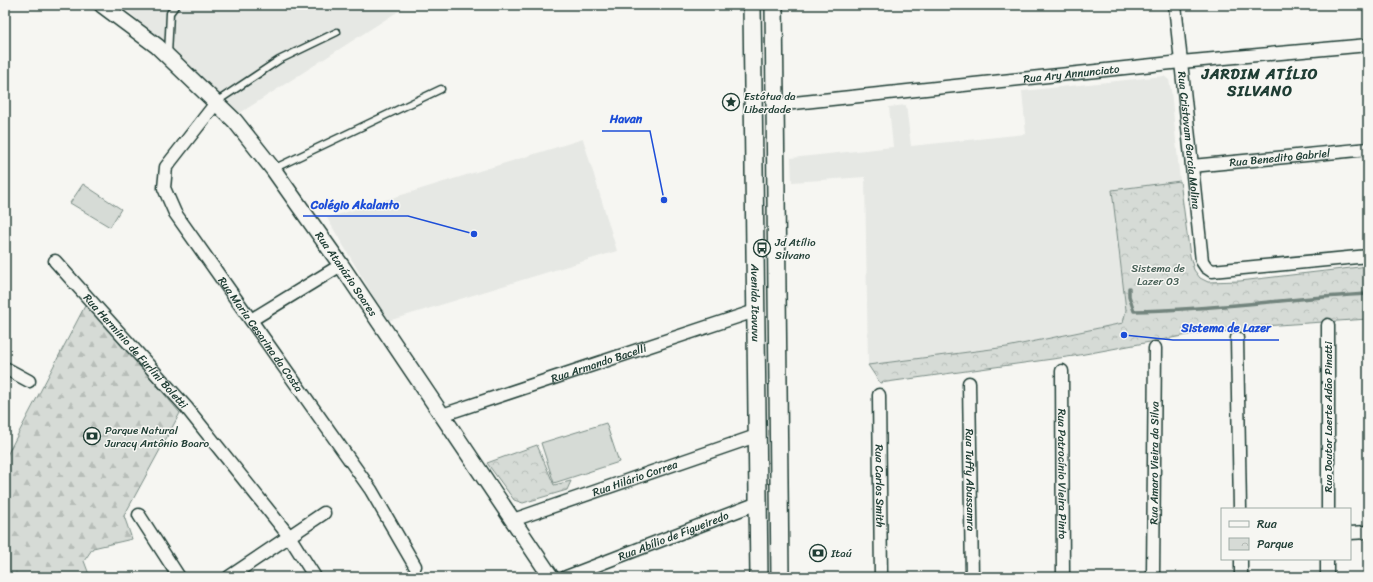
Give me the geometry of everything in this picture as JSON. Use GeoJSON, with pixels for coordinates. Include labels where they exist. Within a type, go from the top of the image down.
{"type":"FeatureCollection","features":[{"type":"Feature","properties":{"kind":"main road","name":"Avenida Itavuvu"},"geometry":{"type":"LineString","coordinates":[[752,5],[756,436],[759,577]]}},
{"type":"Feature","properties":{"kind":"main road","name":"Avenida Itavuvu"},"geometry":{"type":"LineString","coordinates":[[774,5],[780,577]]}},
{"type":"Feature","properties":{"kind":"main road"},"geometry":{"type":"LineString","coordinates":[[752,82],[761,100],[775,105]]}},
{"type":"Feature","properties":{"kind":"main road"},"geometry":{"type":"LineString","coordinates":[[756,436],[767,446],[778,473]]}},
{"type":"Feature","properties":{"kind":"street","name":"Rua Atanázio Soares"},"geometry":{"type":"LineString","coordinates":[[102,5],[168,56],[235,121],[274,169],[341,265],[551,577]]}},
{"type":"Feature","properties":{"kind":"street","name":"Rua Cristovam Garcia Molina"},"geometry":{"type":"LineString","coordinates":[[1175,5],[1202,261],[1206,267],[1212,271],[1368,256]]}},
{"type":"Feature","properties":{"kind":"street","name":"Rua Ary Annunciato"},"geometry":{"type":"LineString","coordinates":[[775,105],[1181,62],[1368,45]]}},
{"type":"Feature","properties":{"kind":"street","name":"Rua Maria Cesarina da Costa"},"geometry":{"type":"LineString","coordinates":[[216,103],[166,167],[164,188],[175,213],[372,490],[415,566]]}},
{"type":"Feature","properties":{"kind":"street","name":"Rua Benedito Gabriel"},"geometry":{"type":"LineString","coordinates":[[1192,166],[1368,149]]}},
{"type":"Feature","properties":{"kind":"street","name":"Rua Hermínio de Furlini Boletti"},"geometry":{"type":"LineString","coordinates":[[55,261],[186,407],[289,536],[315,577]]}},
{"type":"Feature","properties":{"kind":"street"},"geometry":{"type":"LineString","coordinates":[[251,320],[341,265]]}},
{"type":"Feature","properties":{"kind":"street","name":"Rua Armando Bacelli"},"geometry":{"type":"LineString","coordinates":[[442,415],[755,311]]}},
{"type":"Feature","properties":{"kind":"street","name":"Rua Doutor Laerte Adão Pinatti"},"geometry":{"type":"LineString","coordinates":[[1328,325],[1328,508]]}},
{"type":"Feature","properties":{"kind":"street"},"geometry":{"type":"LineString","coordinates":[[1237,338],[1240,508]]}},
{"type":"Feature","properties":{"kind":"street","name":"Rua Amaro Vieira da Silva"},"geometry":{"type":"LineString","coordinates":[[1154,577],[1155,348]]}},
{"type":"Feature","properties":{"kind":"street"},"geometry":{"type":"LineString","coordinates":[[5,368],[29,381]]}},
{"type":"Feature","properties":{"kind":"street","name":"Rua Patrocínio Vieira Pinto"},"geometry":{"type":"LineString","coordinates":[[1062,371],[1062,577]]}},
{"type":"Feature","properties":{"kind":"street","name":"Rua Tuffy Abussamra"},"geometry":{"type":"LineString","coordinates":[[969,383],[972,577]]}},
{"type":"Feature","properties":{"kind":"street","name":"Rua Carlos Smith"},"geometry":{"type":"LineString","coordinates":[[879,394],[881,577]]}},
{"type":"Feature","properties":{"kind":"street","name":"Rua Hilário Correa"},"geometry":{"type":"LineString","coordinates":[[513,520],[756,436]]}},
{"type":"Feature","properties":{"kind":"street","name":"Rua Abílio de Figueiredo"},"geometry":{"type":"LineString","coordinates":[[566,577],[758,503]]}},
{"type":"Feature","properties":{"kind":"street"},"geometry":{"type":"LineString","coordinates":[[229,577],[324,513]]}},
{"type":"Feature","properties":{"kind":"street"},"geometry":{"type":"LineString","coordinates":[[139,514],[179,577]]}},
{"type":"Feature","properties":{"kind":"street"},"geometry":{"type":"LineString","coordinates":[[1351,533],[1368,532]]}},
{"type":"Feature","properties":{"kind":"street"},"geometry":{"type":"LineString","coordinates":[[1241,560],[1241,577]]}},
{"type":"Feature","properties":{"kind":"street"},"geometry":{"type":"LineString","coordinates":[[1327,577],[1328,560]]}},
{"type":"Feature","properties":{"kind":"lane"},"geometry":{"type":"LineString","coordinates":[[168,56],[170,14],[176,5]]}},
{"type":"Feature","properties":{"kind":"lane"},"geometry":{"type":"LineString","coordinates":[[216,103],[279,60],[337,32]]}},
{"type":"Feature","properties":{"kind":"lane"},"geometry":{"type":"LineString","coordinates":[[274,169],[441,89]]}},
{"type":"Feature","properties":{"kind":"shaded area"},"geometry":{"type":"Polygon","coordinates":[[[122,5],[408,5],[237,115],[122,5]]]}},
{"type":"Feature","properties":{"kind":"shaded area"},"geometry":{"type":"Polygon","coordinates":[[[1164,76],[1169,80],[1171,90],[1180,181],[1112,190],[1126,310],[1123,323],[1007,347],[868,365],[865,177],[792,182],[791,158],[893,147],[889,107],[906,105],[911,146],[1026,134],[1022,91],[1164,76]]]}},
{"type":"Feature","properties":{"kind":"shaded area"},"geometry":{"type":"Polygon","coordinates":[[[583,139],[617,251],[388,321],[327,218],[583,139]]]}},
{"type":"Feature","properties":{"kind":"green space","name":"Sistema de Lazer 03"},"geometry":{"type":"Polygon","coordinates":[[[1180,181],[1190,256],[1194,270],[1200,278],[1208,282],[1240,281],[1368,266],[1368,319],[1248,327],[1247,331],[1204,332],[1074,356],[880,383],[868,365],[1007,347],[1123,323],[1126,310],[1112,190],[1180,181]]]}},
{"type":"Feature","properties":{"kind":"green space"},"geometry":{"type":"Polygon","coordinates":[[[83,184],[121,209],[110,227],[70,203],[83,184]]]}},
{"type":"Feature","properties":{"kind":"green space","name":"Parque Natural Juracy Antônio Boaro"},"geometry":{"type":"Polygon","coordinates":[[[87,302],[180,413],[124,516],[132,539],[93,548],[84,561],[90,577],[5,577],[5,459],[87,302]]]}},
{"type":"Feature","properties":{"kind":"green space"},"geometry":{"type":"Polygon","coordinates":[[[606,423],[619,462],[554,483],[541,443],[606,423]]]}},
{"type":"Feature","properties":{"kind":"green space"},"geometry":{"type":"Polygon","coordinates":[[[537,445],[554,485],[571,481],[567,490],[523,503],[514,500],[487,463],[537,445]]]}},
{"type":"Feature","properties":{"kind":"waterway"},"geometry":{"type":"LineString","coordinates":[[1129,288],[1129,296],[1134,311],[1222,306],[1368,294]]}},
{"type":"Feature","properties":{"kind":"place","name":"Estátua da Liberdade"},"geometry":{"type":"Point","coordinates":[731,102]}},
{"type":"Feature","properties":{"kind":"place","name":"Havan"},"geometry":{"type":"Point","coordinates":[664,200]}},
{"type":"Feature","properties":{"kind":"place","name":"Colégio Akalanto"},"geometry":{"type":"Point","coordinates":[474,234]}},
{"type":"Feature","properties":{"kind":"place","name":"Jd Atílio Silvano"},"geometry":{"type":"Point","coordinates":[762,248]}},
{"type":"Feature","properties":{"kind":"place","name":"Sistema de Lazer"},"geometry":{"type":"Point","coordinates":[1124,335]}},
{"type":"Feature","properties":{"kind":"place","name":"Parque Natural Juracy Antônio Boaro"},"geometry":{"type":"Point","coordinates":[92,436]}},
{"type":"Feature","properties":{"kind":"place","name":"Itaú"},"geometry":{"type":"Point","coordinates":[818,553]}},
{"type":"Feature","properties":{"kind":"district","name":"JARDIM ATÍLIO SILVANO"},"geometry":{"type":"Point","coordinates":[1260,82]}}]}
